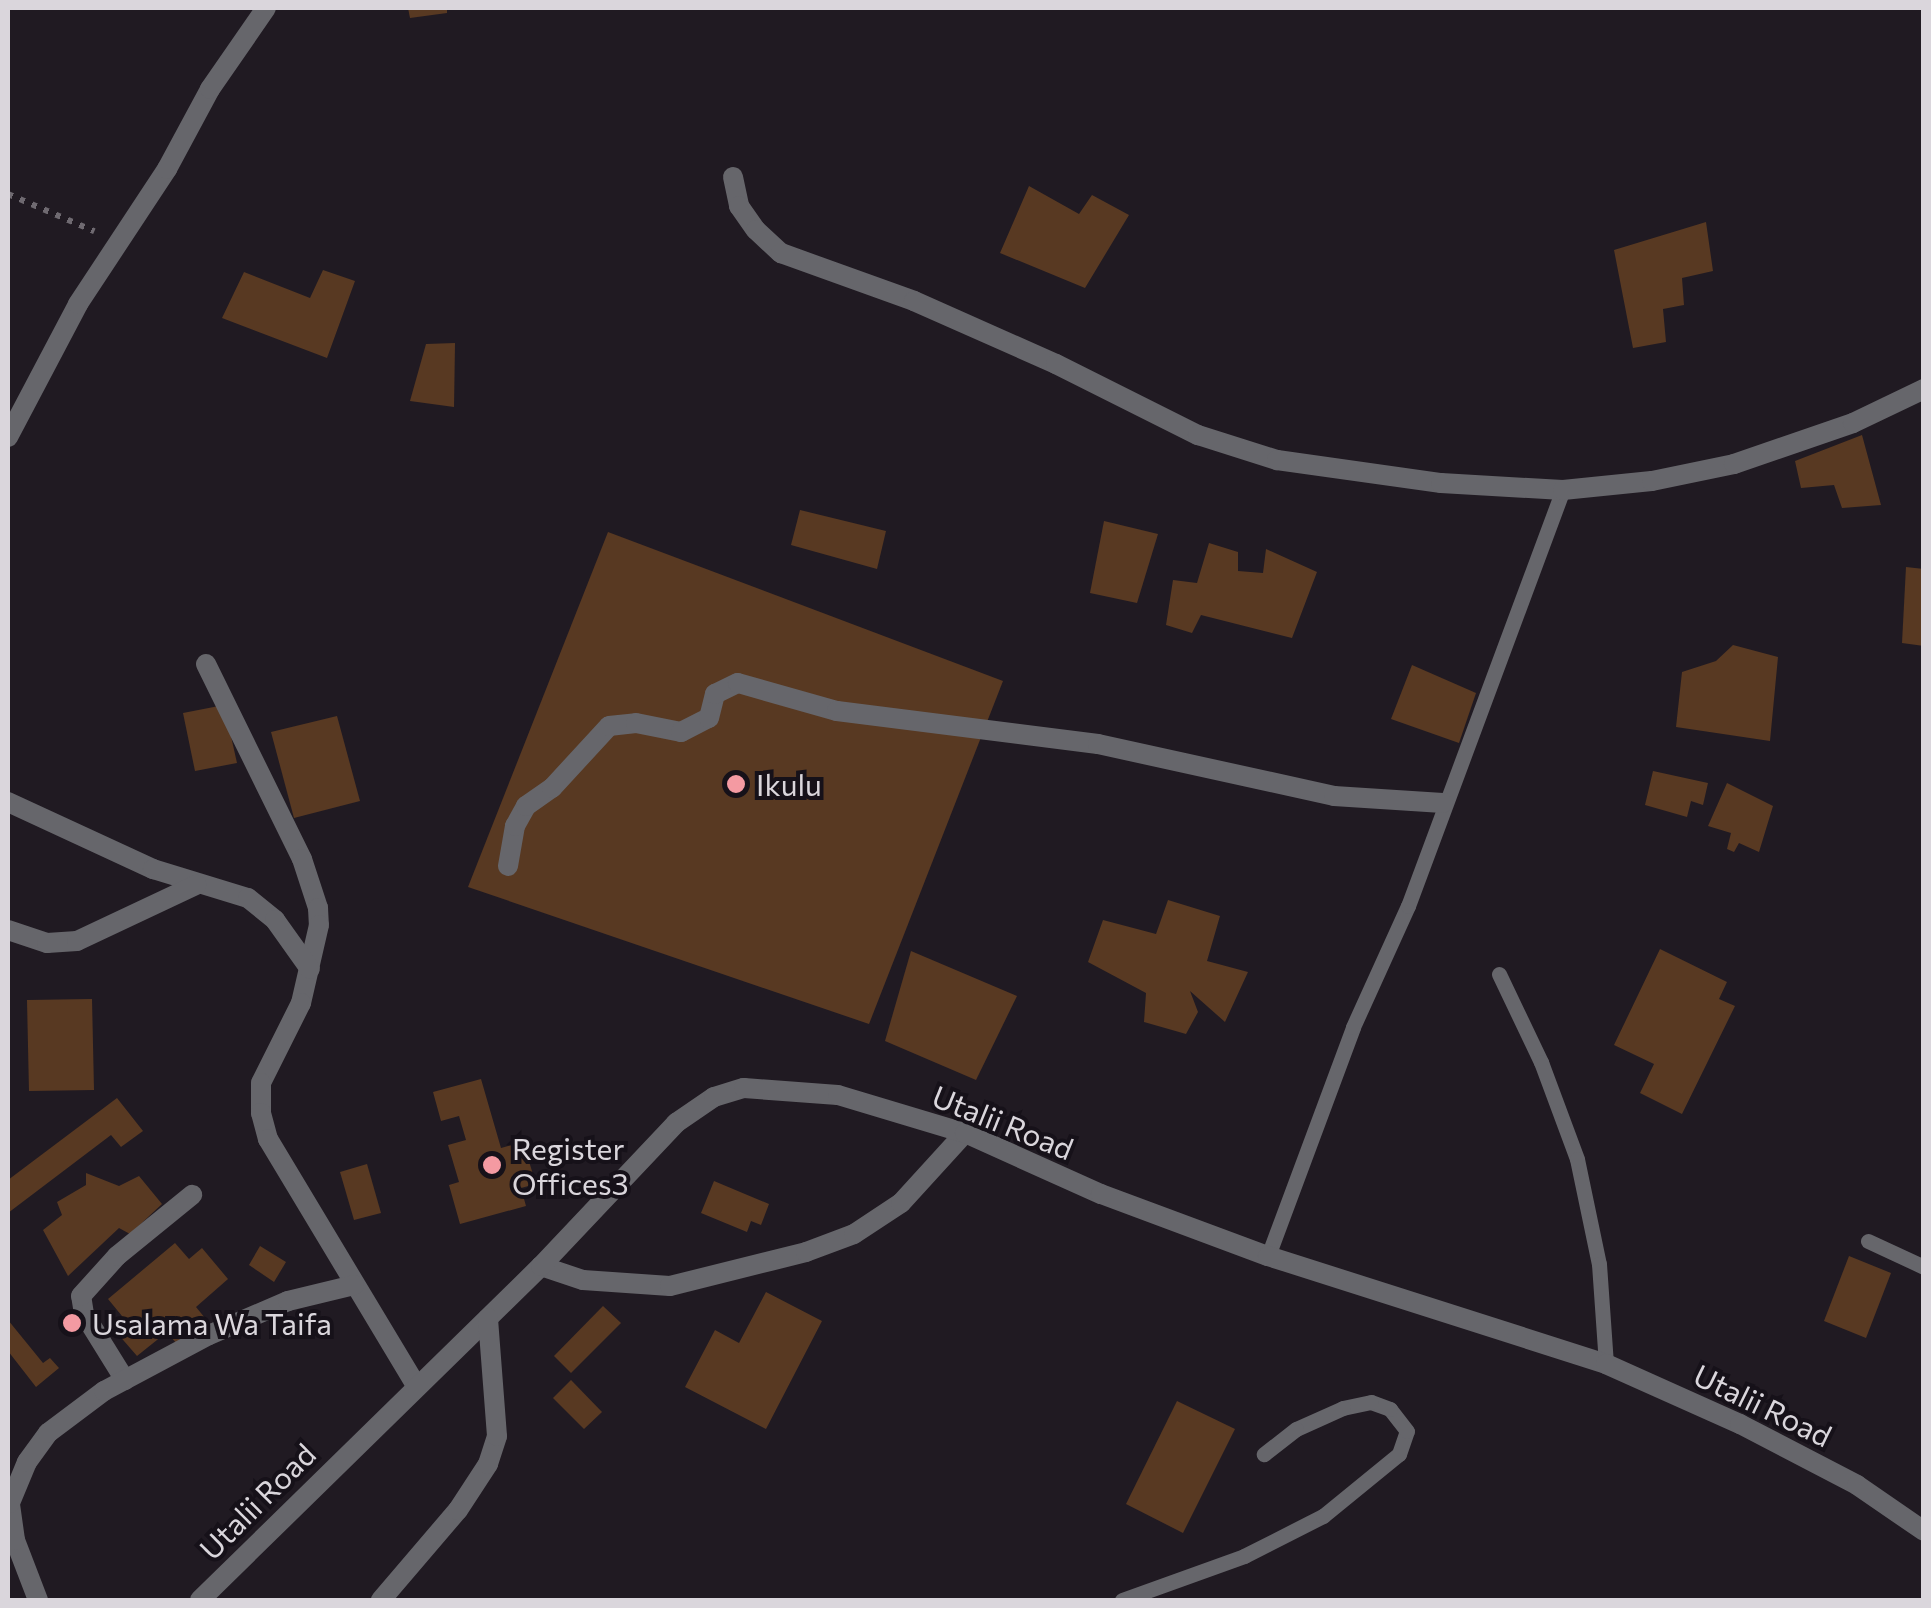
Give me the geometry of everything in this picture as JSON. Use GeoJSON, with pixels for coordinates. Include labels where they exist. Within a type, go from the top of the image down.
{"type":"FeatureCollection","features":[{"type":"Feature","properties":{"kind":"street"},"geometry":{"type":"LineString","coordinates":[[8,437],[78,304],[167,169],[210,89],[266,8]]}},
{"type":"Feature","properties":{"kind":"street"},"geometry":{"type":"LineString","coordinates":[[733,177],[739,206],[756,230],[782,253],[914,301],[1056,364],[1198,434],[1277,460],[1440,483],[1564,490],[1652,481],[1734,464],[1853,423],[1924,389]]}},
{"type":"Feature","properties":{"kind":"street"},"geometry":{"type":"LineString","coordinates":[[206,664],[302,859],[318,908],[310,969],[300,1003],[261,1083],[260,1113],[268,1139],[416,1385]]}},
{"type":"Feature","properties":{"kind":"street"},"geometry":{"type":"LineString","coordinates":[[508,866],[516,826],[526,806],[552,788],[609,726],[636,723],[681,732],[709,718],[714,694],[738,683],[837,711],[1098,744],[1334,796],[1443,803]]}},
{"type":"Feature","properties":{"kind":"street"},"geometry":{"type":"LineString","coordinates":[[8,802],[196,885],[248,898],[262,907],[310,969]]}},
{"type":"Feature","properties":{"kind":"street"},"geometry":{"type":"LineString","coordinates":[[8,930],[47,944],[77,941],[196,885]]}},
{"type":"Feature","properties":{"kind":"street","name":"Utalii Road"},"geometry":{"type":"LineString","coordinates":[[200,1600],[541,1266],[676,1123],[714,1097],[744,1088],[838,1095],[965,1133],[1100,1194],[1268,1256],[1606,1364],[1740,1424],[1858,1485],[1924,1531]]}},
{"type":"Feature","properties":{"kind":"street"},"geometry":{"type":"LineString","coordinates":[[541,1266],[583,1280],[670,1286],[806,1252],[854,1234],[901,1204],[965,1133]]}},
{"type":"Feature","properties":{"kind":"street"},"geometry":{"type":"LineString","coordinates":[[125,1380],[84,1314],[81,1296],[118,1256],[192,1195]]}},
{"type":"Feature","properties":{"kind":"street"},"geometry":{"type":"LineString","coordinates":[[38,1600],[15,1540],[9,1502],[27,1462],[48,1434],[125,1380],[288,1301],[354,1285]]}},
{"type":"Feature","properties":{"kind":"street"},"geometry":{"type":"LineString","coordinates":[[381,1600],[458,1510],[488,1464],[496,1436],[488,1318]]}},
{"type":"Feature","properties":{"kind":"lane"},"geometry":{"type":"LineString","coordinates":[[1268,1256],[1353,1027],[1408,906],[1443,803],[1564,490]]}},
{"type":"Feature","properties":{"kind":"lane"},"geometry":{"type":"LineString","coordinates":[[1500,974],[1541,1062],[1577,1159],[1599,1264],[1606,1364]]}},
{"type":"Feature","properties":{"kind":"lane"},"geometry":{"type":"LineString","coordinates":[[1868,1242],[1924,1267]]}},
{"type":"Feature","properties":{"kind":"lane"},"geometry":{"type":"LineString","coordinates":[[1122,1600],[1244,1556],[1323,1516],[1378,1476],[1399,1454],[1407,1431],[1390,1409],[1371,1402],[1343,1408],[1296,1429],[1264,1454]]}},
{"type":"Feature","properties":{"kind":"path"},"geometry":{"type":"LineString","coordinates":[[8,194],[119,241]]}},
{"type":"Feature","properties":{"kind":"building"},"geometry":{"type":"Polygon","coordinates":[[[408,8],[447,8],[447,13],[410,18],[408,8]]]}},
{"type":"Feature","properties":{"kind":"building"},"geometry":{"type":"Polygon","coordinates":[[[1029,186],[1079,214],[1092,195],[1129,215],[1085,288],[1000,253],[1029,186]]]}},
{"type":"Feature","properties":{"kind":"building"},"geometry":{"type":"Polygon","coordinates":[[[1706,222],[1713,271],[1682,278],[1684,305],[1663,309],[1666,342],[1633,348],[1614,250],[1706,222]]]}},
{"type":"Feature","properties":{"kind":"building"},"geometry":{"type":"Polygon","coordinates":[[[323,270],[355,281],[327,358],[222,318],[244,272],[310,298],[323,270]]]}},
{"type":"Feature","properties":{"kind":"building"},"geometry":{"type":"Polygon","coordinates":[[[455,343],[454,407],[410,401],[426,344],[455,343]]]}},
{"type":"Feature","properties":{"kind":"building"},"geometry":{"type":"Polygon","coordinates":[[[1862,435],[1881,505],[1842,508],[1834,485],[1801,488],[1795,461],[1862,435]]]}},
{"type":"Feature","properties":{"kind":"building"},"geometry":{"type":"Polygon","coordinates":[[[800,510],[886,531],[877,569],[791,545],[800,510]]]}},
{"type":"Feature","properties":{"kind":"building"},"geometry":{"type":"Polygon","coordinates":[[[1104,521],[1158,534],[1137,603],[1090,593],[1104,521]]]}},
{"type":"Feature","properties":{"kind":"building","name":"Ikulu"},"geometry":{"type":"Polygon","coordinates":[[[608,532],[1003,681],[869,1024],[468,887],[608,532]]]}},
{"type":"Feature","properties":{"kind":"building"},"geometry":{"type":"Polygon","coordinates":[[[1209,543],[1238,552],[1238,571],[1263,573],[1266,549],[1317,572],[1292,638],[1201,615],[1192,633],[1166,625],[1173,580],[1197,583],[1209,543]]]}},
{"type":"Feature","properties":{"kind":"building"},"geometry":{"type":"Polygon","coordinates":[[[1906,567],[1924,569],[1924,646],[1902,643],[1906,567]]]}},
{"type":"Feature","properties":{"kind":"building"},"geometry":{"type":"Polygon","coordinates":[[[1733,645],[1778,657],[1770,741],[1676,727],[1682,672],[1716,661],[1733,645]]]}},
{"type":"Feature","properties":{"kind":"building"},"geometry":{"type":"Polygon","coordinates":[[[1412,665],[1476,693],[1459,743],[1391,719],[1412,665]]]}},
{"type":"Feature","properties":{"kind":"building"},"geometry":{"type":"Polygon","coordinates":[[[224,705],[237,763],[195,771],[183,713],[224,705]]]}},
{"type":"Feature","properties":{"kind":"building"},"geometry":{"type":"Polygon","coordinates":[[[337,716],[360,801],[294,818],[271,732],[337,716]]]}},
{"type":"Feature","properties":{"kind":"building"},"geometry":{"type":"Polygon","coordinates":[[[1653,771],[1708,783],[1703,805],[1691,801],[1687,817],[1645,805],[1653,771]]]}},
{"type":"Feature","properties":{"kind":"building"},"geometry":{"type":"Polygon","coordinates":[[[1727,783],[1773,806],[1759,852],[1739,843],[1734,852],[1727,849],[1731,833],[1708,826],[1727,783]]]}},
{"type":"Feature","properties":{"kind":"building"},"geometry":{"type":"Polygon","coordinates":[[[1168,900],[1220,916],[1207,961],[1248,972],[1225,1022],[1190,991],[1198,1012],[1186,1034],[1144,1022],[1146,993],[1088,962],[1103,920],[1156,934],[1168,900]]]}},
{"type":"Feature","properties":{"kind":"building"},"geometry":{"type":"Polygon","coordinates":[[[1660,949],[1727,982],[1719,999],[1735,1006],[1682,1114],[1640,1093],[1654,1064],[1614,1045],[1660,949]]]}},
{"type":"Feature","properties":{"kind":"building"},"geometry":{"type":"Polygon","coordinates":[[[911,951],[1017,996],[976,1080],[885,1041],[911,951]]]}},
{"type":"Feature","properties":{"kind":"building"},"geometry":{"type":"Polygon","coordinates":[[[92,999],[94,1090],[29,1091],[27,1000],[92,999]]]}},
{"type":"Feature","properties":{"kind":"building","name":"Register Offices3"},"geometry":{"type":"Polygon","coordinates":[[[481,1079],[501,1148],[523,1142],[536,1184],[521,1188],[526,1206],[460,1224],[449,1185],[459,1182],[448,1145],[466,1140],[459,1116],[441,1121],[433,1092],[481,1079]]]}},
{"type":"Feature","properties":{"kind":"building"},"geometry":{"type":"Polygon","coordinates":[[[117,1098],[143,1131],[121,1147],[111,1135],[8,1213],[8,1180],[117,1098]]]}},
{"type":"Feature","properties":{"kind":"building"},"geometry":{"type":"Polygon","coordinates":[[[367,1164],[381,1213],[354,1220],[340,1172],[367,1164]]]}},
{"type":"Feature","properties":{"kind":"building"},"geometry":{"type":"Polygon","coordinates":[[[86,1173],[119,1186],[139,1176],[162,1204],[130,1234],[119,1228],[68,1276],[43,1230],[62,1215],[57,1202],[86,1185],[86,1173]]]}},
{"type":"Feature","properties":{"kind":"building"},"geometry":{"type":"Polygon","coordinates":[[[714,1181],[769,1204],[761,1225],[751,1221],[747,1232],[701,1213],[714,1181]]]}},
{"type":"Feature","properties":{"kind":"building"},"geometry":{"type":"Polygon","coordinates":[[[175,1243],[189,1259],[202,1248],[228,1279],[196,1307],[205,1318],[176,1343],[167,1332],[137,1356],[111,1326],[122,1316],[108,1299],[175,1243]]]}},
{"type":"Feature","properties":{"kind":"building"},"geometry":{"type":"Polygon","coordinates":[[[260,1246],[286,1262],[274,1282],[249,1265],[260,1246]]]}},
{"type":"Feature","properties":{"kind":"building"},"geometry":{"type":"Polygon","coordinates":[[[1849,1256],[1891,1273],[1866,1338],[1824,1321],[1849,1256]]]}},
{"type":"Feature","properties":{"kind":"building"},"geometry":{"type":"Polygon","coordinates":[[[766,1292],[822,1321],[766,1429],[685,1387],[715,1330],[739,1343],[766,1292]]]}},
{"type":"Feature","properties":{"kind":"building"},"geometry":{"type":"Polygon","coordinates":[[[603,1306],[621,1323],[571,1373],[554,1356],[603,1306]]]}},
{"type":"Feature","properties":{"kind":"building"},"geometry":{"type":"Polygon","coordinates":[[[8,1320],[43,1363],[50,1358],[59,1368],[36,1387],[8,1351],[8,1320]]]}},
{"type":"Feature","properties":{"kind":"building"},"geometry":{"type":"Polygon","coordinates":[[[571,1380],[602,1412],[584,1429],[553,1398],[571,1380]]]}},
{"type":"Feature","properties":{"kind":"building"},"geometry":{"type":"Polygon","coordinates":[[[1177,1401],[1235,1429],[1183,1533],[1126,1504],[1177,1401]]]}},
{"type":"Feature","properties":{"kind":"place","name":"Ikulu"},"geometry":{"type":"Point","coordinates":[736,784]}},
{"type":"Feature","properties":{"kind":"place","name":"Register Offices3"},"geometry":{"type":"Point","coordinates":[492,1165]}},
{"type":"Feature","properties":{"kind":"place","name":"Usalama Wa Taifa"},"geometry":{"type":"Point","coordinates":[72,1323]}}]}
